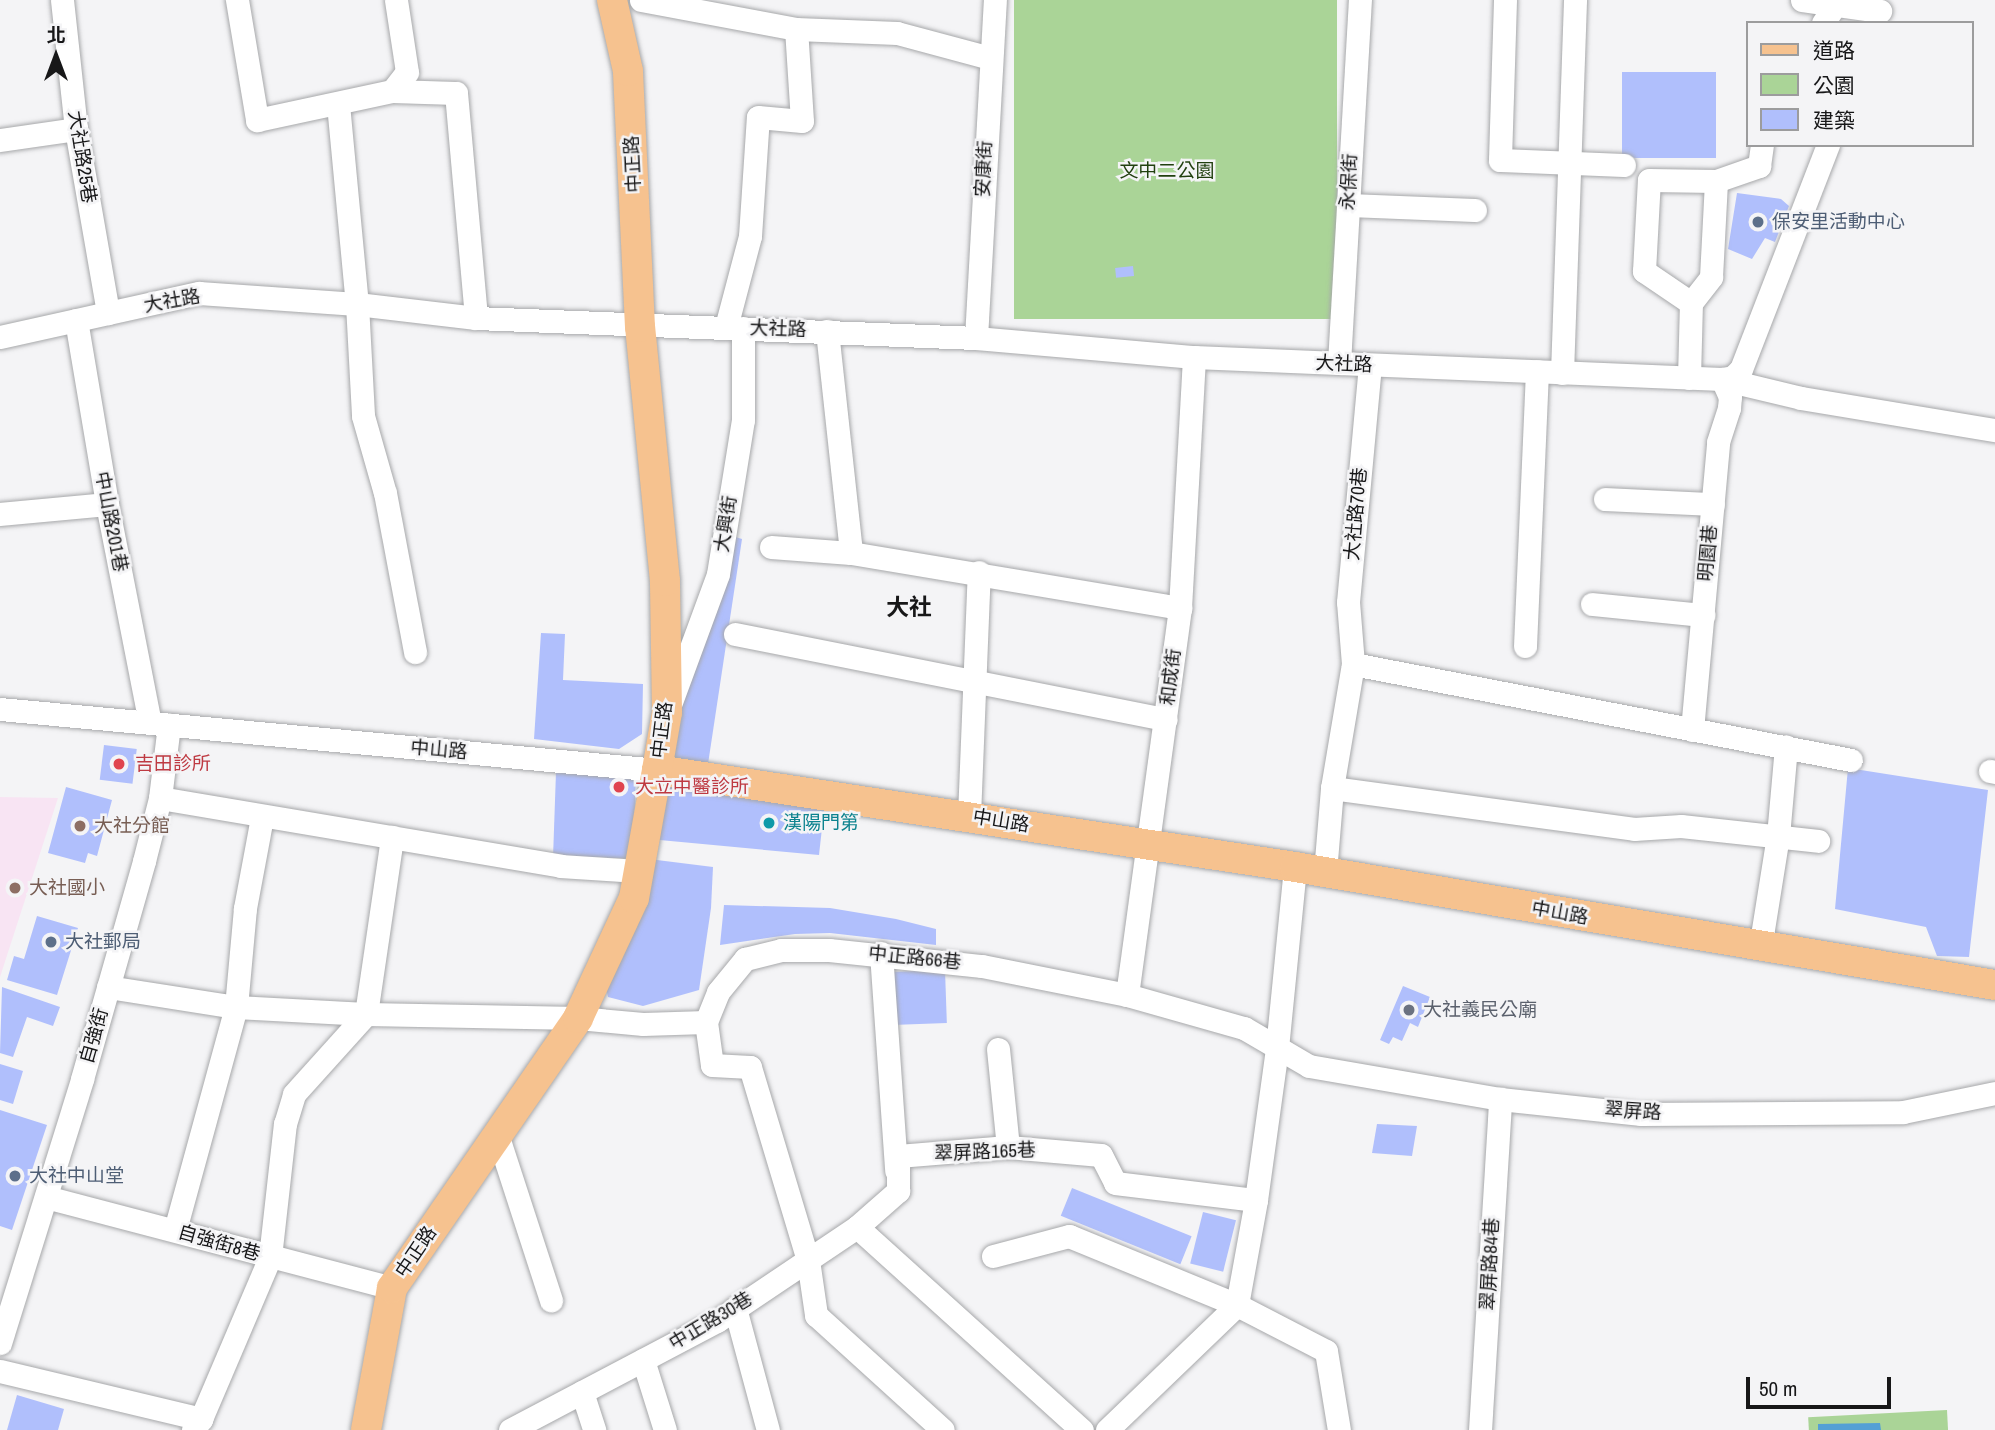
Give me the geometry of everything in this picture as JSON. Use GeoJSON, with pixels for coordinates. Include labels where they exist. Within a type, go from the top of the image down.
{"type":"FeatureCollection","features":[{"type":"Feature","properties":{"kind":"main road","name":"中正路"},"geometry":{"type":"LineString","coordinates":[[366,1430],[392,1288],[578,1018],[634,898],[667,712],[665,581],[640,327],[628,71],[612,0]]}},
{"type":"Feature","properties":{"kind":"main road","name":"中山路"},"geometry":{"type":"LineString","coordinates":[[657,769],[1295,867],[1760,948],[1995,985]]}},
{"type":"Feature","properties":{"kind":"street","name":"大社路25巷"},"geometry":{"type":"LineString","coordinates":[[62,0],[76,129],[108,313]]}},
{"type":"Feature","properties":{"kind":"street"},"geometry":{"type":"LineString","coordinates":[[237,0],[257,120],[392,91],[456,93],[476,318]]}},
{"type":"Feature","properties":{"kind":"street"},"geometry":{"type":"LineString","coordinates":[[392,91],[407,72],[396,0]]}},
{"type":"Feature","properties":{"kind":"street"},"geometry":{"type":"LineString","coordinates":[[641,0],[796,29],[897,33],[990,58]]}},
{"type":"Feature","properties":{"kind":"street","name":"安康街"},"geometry":{"type":"LineString","coordinates":[[976,338],[995,0]]}},
{"type":"Feature","properties":{"kind":"street","name":"永保街"},"geometry":{"type":"LineString","coordinates":[[1339,363],[1360,0]]}},
{"type":"Feature","properties":{"kind":"street"},"geometry":{"type":"LineString","coordinates":[[1505,0],[1500,160],[1624,164]]}},
{"type":"Feature","properties":{"kind":"street"},"geometry":{"type":"LineString","coordinates":[[1562,373],[1575,0]]}},
{"type":"Feature","properties":{"kind":"street"},"geometry":{"type":"LineString","coordinates":[[1802,0],[1879,11]]}},
{"type":"Feature","properties":{"kind":"street"},"geometry":{"type":"LineString","coordinates":[[1824,21],[1836,4]]}},
{"type":"Feature","properties":{"kind":"street","name":"大興街"},"geometry":{"type":"LineString","coordinates":[[667,712],[718,574],[743,420],[734,328],[750,236],[758,117],[802,121],[796,29]]}},
{"type":"Feature","properties":{"kind":"street"},"geometry":{"type":"LineString","coordinates":[[338,104],[357,304],[363,416],[385,494],[415,652]]}},
{"type":"Feature","properties":{"kind":"street"},"geometry":{"type":"LineString","coordinates":[[0,140],[76,129]]}},
{"type":"Feature","properties":{"kind":"street"},"geometry":{"type":"LineString","coordinates":[[1691,303],[1644,271],[1649,180],[1716,181],[1759,166],[1762,147]]}},
{"type":"Feature","properties":{"kind":"street"},"geometry":{"type":"LineString","coordinates":[[1721,379],[1733,377],[1741,369],[1827,147]]}},
{"type":"Feature","properties":{"kind":"street"},"geometry":{"type":"LineString","coordinates":[[1689,378],[1691,303],[1711,277],[1716,181]]}},
{"type":"Feature","properties":{"kind":"street"},"geometry":{"type":"LineString","coordinates":[[1348,205],[1475,210]]}},
{"type":"Feature","properties":{"kind":"street","name":"大社路"},"geometry":{"type":"LineString","coordinates":[[0,337],[199,293],[357,304],[476,318],[640,327],[827,331],[976,338],[1194,357],[1721,379],[1801,398],[1995,430]]}},
{"type":"Feature","properties":{"kind":"street","name":"中山路201巷"},"geometry":{"type":"LineString","coordinates":[[76,320],[107,504],[160,724]]}},
{"type":"Feature","properties":{"kind":"street"},"geometry":{"type":"LineString","coordinates":[[827,331],[851,553]]}},
{"type":"Feature","properties":{"kind":"street","name":"和成街"},"geometry":{"type":"LineString","coordinates":[[1127,995],[1150,845],[1180,608],[1194,357]]}},
{"type":"Feature","properties":{"kind":"street","name":"大社路70巷"},"geometry":{"type":"LineString","coordinates":[[1325,872],[1332,788],[1353,664],[1348,602],[1370,365]]}},
{"type":"Feature","properties":{"kind":"street"},"geometry":{"type":"LineString","coordinates":[[1525,646],[1537,371]]}},
{"type":"Feature","properties":{"kind":"street","name":"明園巷"},"geometry":{"type":"LineString","coordinates":[[1692,730],[1718,442],[1730,397],[1721,379]]}},
{"type":"Feature","properties":{"kind":"street"},"geometry":{"type":"LineString","coordinates":[[1605,499],[1713,504]]}},
{"type":"Feature","properties":{"kind":"street"},"geometry":{"type":"LineString","coordinates":[[0,514],[107,504]]}},
{"type":"Feature","properties":{"kind":"street"},"geometry":{"type":"LineString","coordinates":[[771,547],[851,553],[979,572],[1180,608]]}},
{"type":"Feature","properties":{"kind":"street"},"geometry":{"type":"LineString","coordinates":[[970,816],[979,572]]}},
{"type":"Feature","properties":{"kind":"street"},"geometry":{"type":"LineString","coordinates":[[1592,604],[1703,615]]}},
{"type":"Feature","properties":{"kind":"street"},"geometry":{"type":"LineString","coordinates":[[735,634],[1166,719]]}},
{"type":"Feature","properties":{"kind":"street"},"geometry":{"type":"LineString","coordinates":[[1353,664],[1851,760]]}},
{"type":"Feature","properties":{"kind":"street","name":"中山路"},"geometry":{"type":"LineString","coordinates":[[0,709],[657,769]]}},
{"type":"Feature","properties":{"kind":"street","name":"自強街"},"geometry":{"type":"LineString","coordinates":[[0,1343],[108,987],[160,797],[160,724]]}},
{"type":"Feature","properties":{"kind":"street"},"geometry":{"type":"LineString","coordinates":[[1760,948],[1778,836],[1786,746]]}},
{"type":"Feature","properties":{"kind":"street"},"geometry":{"type":"LineString","coordinates":[[1332,788],[1634,829],[1681,825],[1818,841]]}},
{"type":"Feature","properties":{"kind":"street"},"geometry":{"type":"LineString","coordinates":[[160,797],[262,817],[560,866],[638,871]]}},
{"type":"Feature","properties":{"kind":"street"},"geometry":{"type":"LineString","coordinates":[[175,1230],[236,1007],[245,908],[262,817]]}},
{"type":"Feature","properties":{"kind":"street"},"geometry":{"type":"LineString","coordinates":[[0,1371],[197,1424],[270,1257],[285,1124],[294,1094],[366,1014],[392,837]]}},
{"type":"Feature","properties":{"kind":"street"},"geometry":{"type":"LineString","coordinates":[[1107,1430],[1237,1305],[1256,1200],[1277,1048],[1295,867]]}},
{"type":"Feature","properties":{"kind":"street","name":"中正路66巷"},"geometry":{"type":"LineString","coordinates":[[706,1022],[718,992],[745,959],[782,950],[881,953],[982,966],[1127,995],[1244,1028],[1277,1048]]}},
{"type":"Feature","properties":{"kind":"street"},"geometry":{"type":"LineString","coordinates":[[881,953],[898,1191]]}},
{"type":"Feature","properties":{"kind":"street"},"geometry":{"type":"LineString","coordinates":[[108,987],[236,1007],[366,1014],[578,1018],[643,1024],[706,1022],[712,1065],[750,1067],[808,1260],[816,1315],[943,1430]]}},
{"type":"Feature","properties":{"kind":"street","name":"翠屏路"},"geometry":{"type":"LineString","coordinates":[[1277,1048],[1309,1066],[1500,1099],[1642,1114],[1903,1112],[1995,1093]]}},
{"type":"Feature","properties":{"kind":"street"},"geometry":{"type":"LineString","coordinates":[[998,1049],[1008,1147]]}},
{"type":"Feature","properties":{"kind":"street","name":"翠屏路84巷"},"geometry":{"type":"LineString","coordinates":[[1480,1430],[1500,1099]]}},
{"type":"Feature","properties":{"kind":"street"},"geometry":{"type":"LineString","coordinates":[[497,1134],[551,1300]]}},
{"type":"Feature","properties":{"kind":"street","name":"翠屏路165巷"},"geometry":{"type":"LineString","coordinates":[[898,1191],[898,1156],[1008,1147],[1101,1155],[1115,1183],[1256,1200]]}},
{"type":"Feature","properties":{"kind":"street","name":"中正路30巷"},"geometry":{"type":"LineString","coordinates":[[510,1430],[735,1308],[857,1227],[898,1191]]}},
{"type":"Feature","properties":{"kind":"street","name":"自強街8巷"},"geometry":{"type":"LineString","coordinates":[[46,1197],[392,1288]]}},
{"type":"Feature","properties":{"kind":"street"},"geometry":{"type":"LineString","coordinates":[[857,1227],[1082,1430]]}},
{"type":"Feature","properties":{"kind":"street"},"geometry":{"type":"LineString","coordinates":[[993,1256],[1069,1236],[1237,1305],[1326,1351],[1339,1430]]}},
{"type":"Feature","properties":{"kind":"street"},"geometry":{"type":"LineString","coordinates":[[735,1308],[768,1430]]}},
{"type":"Feature","properties":{"kind":"street"},"geometry":{"type":"LineString","coordinates":[[643,1360],[665,1430]]}},
{"type":"Feature","properties":{"kind":"street"},"geometry":{"type":"LineString","coordinates":[[582,1392],[594,1430]]}},
{"type":"Feature","properties":{"kind":"shaded area","name":"大社國小"},"geometry":{"type":"Polygon","coordinates":[[[0,797],[58,798],[0,977],[0,797]]]}},
{"type":"Feature","properties":{"kind":"green space","name":"文中二公園"},"geometry":{"type":"Polygon","coordinates":[[[1014,0],[1337,0],[1337,319],[1014,319],[1014,0]]]}},
{"type":"Feature","properties":{"kind":"green space"},"geometry":{"type":"Polygon","coordinates":[[[1947,1410],[1948,1430],[1809,1430],[1808,1417],[1947,1410]]]}},
{"type":"Feature","properties":{"kind":"water"},"geometry":{"type":"Polygon","coordinates":[[[1880,1423],[1881,1430],[1818,1430],[1818,1424],[1880,1423]]]}},
{"type":"Feature","properties":{"kind":"building"},"geometry":{"type":"Polygon","coordinates":[[[1622,72],[1716,72],[1716,158],[1622,158],[1622,72]]]}},
{"type":"Feature","properties":{"kind":"building","name":"保安里活動中心"},"geometry":{"type":"Polygon","coordinates":[[[1737,193],[1781,199],[1789,206],[1775,242],[1765,238],[1752,259],[1728,249],[1737,193]]]}},
{"type":"Feature","properties":{"kind":"building"},"geometry":{"type":"Polygon","coordinates":[[[1133,266],[1134,276],[1116,278],[1115,268],[1133,266]]]}},
{"type":"Feature","properties":{"kind":"building"},"geometry":{"type":"Polygon","coordinates":[[[732,536],[742,539],[708,764],[666,759],[670,730],[732,536]]]}},
{"type":"Feature","properties":{"kind":"building"},"geometry":{"type":"Polygon","coordinates":[[[541,633],[565,634],[563,680],[643,684],[642,734],[619,749],[534,739],[541,633]]]}},
{"type":"Feature","properties":{"kind":"building","name":"吉田診所"},"geometry":{"type":"Polygon","coordinates":[[[104,745],[137,749],[132,784],[100,780],[104,745]]]}},
{"type":"Feature","properties":{"kind":"building"},"geometry":{"type":"Polygon","coordinates":[[[1848,768],[1988,790],[1969,957],[1937,956],[1926,927],[1835,909],[1848,768]]]}},
{"type":"Feature","properties":{"kind":"building"},"geometry":{"type":"Polygon","coordinates":[[[556,772],[636,775],[633,859],[553,856],[556,772]]]}},
{"type":"Feature","properties":{"kind":"building","name":"漢陽門第"},"geometry":{"type":"Polygon","coordinates":[[[673,783],[825,801],[819,855],[649,839],[655,799],[673,783]]]}},
{"type":"Feature","properties":{"kind":"building","name":"大社分館"},"geometry":{"type":"Polygon","coordinates":[[[66,787],[112,800],[97,856],[88,853],[85,863],[48,853],[66,787]]]}},
{"type":"Feature","properties":{"kind":"building"},"geometry":{"type":"Polygon","coordinates":[[[649,859],[713,867],[711,908],[699,990],[643,1006],[608,997],[605,983],[649,859]]]}},
{"type":"Feature","properties":{"kind":"building"},"geometry":{"type":"Polygon","coordinates":[[[724,905],[830,908],[896,919],[936,929],[936,945],[830,933],[795,934],[720,945],[724,905]]]}},
{"type":"Feature","properties":{"kind":"building","name":"大社郵局"},"geometry":{"type":"Polygon","coordinates":[[[37,916],[78,928],[57,995],[7,980],[14,956],[24,959],[37,916]]]}},
{"type":"Feature","properties":{"kind":"building"},"geometry":{"type":"Polygon","coordinates":[[[945,970],[947,1023],[892,1025],[890,972],[945,970]]]}},
{"type":"Feature","properties":{"kind":"building","name":"大社義民公廟"},"geometry":{"type":"Polygon","coordinates":[[[1403,986],[1430,997],[1418,1027],[1410,1023],[1402,1041],[1393,1037],[1389,1044],[1380,1040],[1403,986]]]}},
{"type":"Feature","properties":{"kind":"building"},"geometry":{"type":"Polygon","coordinates":[[[2,987],[60,1007],[53,1026],[27,1017],[13,1057],[0,1053],[2,987]]]}},
{"type":"Feature","properties":{"kind":"building"},"geometry":{"type":"Polygon","coordinates":[[[0,1064],[23,1071],[13,1104],[0,1100],[0,1064]]]}},
{"type":"Feature","properties":{"kind":"building","name":"大社中山堂"},"geometry":{"type":"Polygon","coordinates":[[[0,1110],[47,1125],[12,1230],[0,1226],[0,1110]]]}},
{"type":"Feature","properties":{"kind":"building"},"geometry":{"type":"Polygon","coordinates":[[[1377,1124],[1417,1126],[1412,1156],[1372,1153],[1377,1124]]]}},
{"type":"Feature","properties":{"kind":"building"},"geometry":{"type":"Polygon","coordinates":[[[1072,1188],[1192,1236],[1180,1264],[1061,1216],[1072,1188]]]}},
{"type":"Feature","properties":{"kind":"building"},"geometry":{"type":"Polygon","coordinates":[[[1203,1212],[1236,1220],[1223,1272],[1190,1263],[1203,1212]]]}},
{"type":"Feature","properties":{"kind":"building"},"geometry":{"type":"Polygon","coordinates":[[[17,1395],[64,1409],[58,1430],[7,1430],[17,1395]]]}},
{"type":"Feature","properties":{"kind":"place","name":"保安里活動中心"},"geometry":{"type":"Point","coordinates":[1758,222]}},
{"type":"Feature","properties":{"kind":"place","name":"吉田診所"},"geometry":{"type":"Point","coordinates":[119,764]}},
{"type":"Feature","properties":{"kind":"place","name":"大立中醫診所"},"geometry":{"type":"Point","coordinates":[619,787]}},
{"type":"Feature","properties":{"kind":"place","name":"漢陽門第"},"geometry":{"type":"Point","coordinates":[769,823]}},
{"type":"Feature","properties":{"kind":"place","name":"大社分館"},"geometry":{"type":"Point","coordinates":[80,826]}},
{"type":"Feature","properties":{"kind":"place","name":"大社國小"},"geometry":{"type":"Point","coordinates":[15,888]}},
{"type":"Feature","properties":{"kind":"place","name":"大社郵局"},"geometry":{"type":"Point","coordinates":[51,942]}},
{"type":"Feature","properties":{"kind":"place","name":"大社義民公廟"},"geometry":{"type":"Point","coordinates":[1409,1010]}},
{"type":"Feature","properties":{"kind":"place","name":"大社中山堂"},"geometry":{"type":"Point","coordinates":[15,1176]}},
{"type":"Feature","properties":{"kind":"district","name":"大社"},"geometry":{"type":"Point","coordinates":[909,607]}}]}
